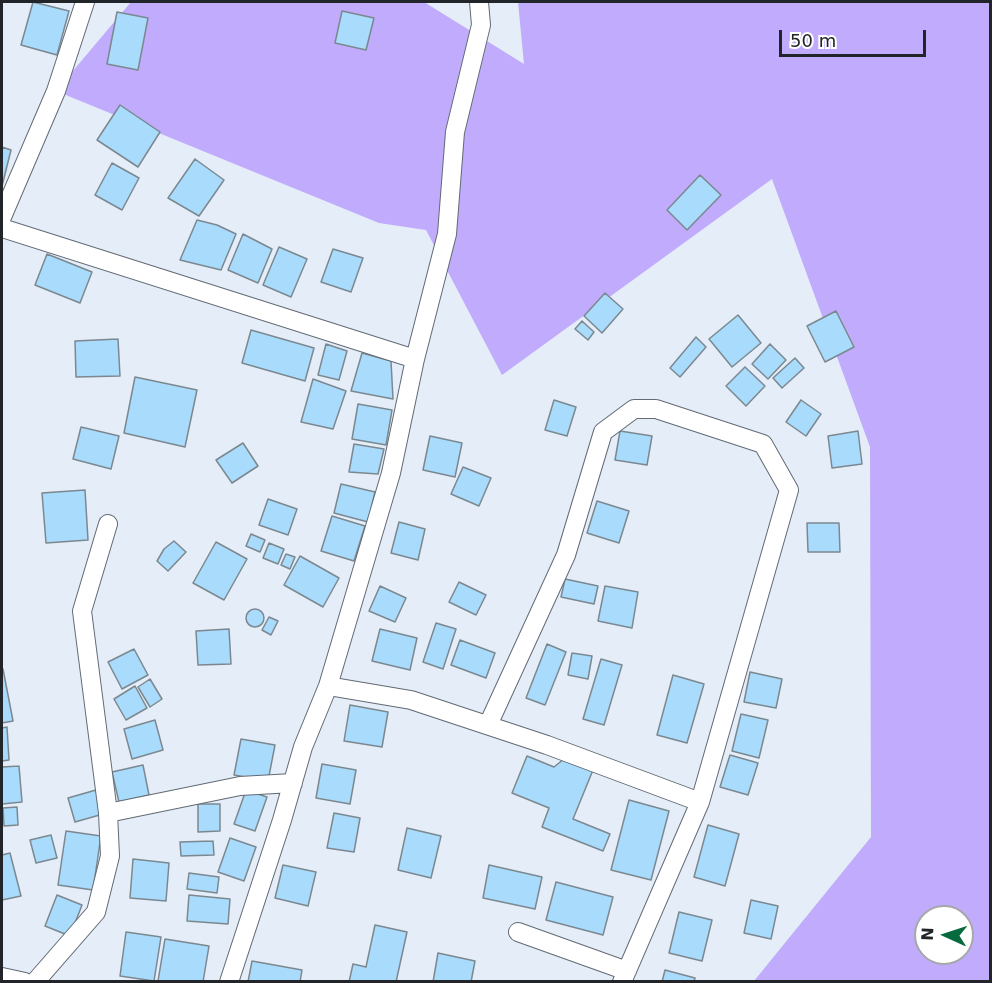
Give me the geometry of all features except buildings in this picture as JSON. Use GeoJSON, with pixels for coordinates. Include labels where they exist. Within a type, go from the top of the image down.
{"type":"FeatureCollection","features":[{"type":"Feature","properties":{"kind":"street"},"geometry":{"type":"LineString","coordinates":[[2,217],[56,91],[85,2]]}},
{"type":"Feature","properties":{"kind":"street"},"geometry":{"type":"LineString","coordinates":[[229,981],[303,747],[328,686],[391,473],[415,358],[447,234],[455,132],[481,25],[479,2]]}},
{"type":"Feature","properties":{"kind":"street"},"geometry":{"type":"LineString","coordinates":[[2,228],[415,358]]}},
{"type":"Feature","properties":{"kind":"street"},"geometry":{"type":"LineString","coordinates":[[488,725],[566,555],[603,432],[634,409],[656,409],[763,444],[789,490],[700,802],[624,976],[519,932]]}},
{"type":"Feature","properties":{"kind":"street"},"geometry":{"type":"LineString","coordinates":[[35,981],[96,912],[110,856],[108,813],[82,611],[108,524]]}},
{"type":"Feature","properties":{"kind":"street"},"geometry":{"type":"LineString","coordinates":[[328,686],[411,700],[548,745],[700,802]]}},
{"type":"Feature","properties":{"kind":"street"},"geometry":{"type":"LineString","coordinates":[[108,813],[240,786],[293,783]]}},
{"type":"Feature","properties":{"kind":"street"},"geometry":{"type":"LineString","coordinates":[[2,977],[25,981]]}},
{"type":"Feature","properties":{"kind":"shaded area"},"geometry":{"type":"Polygon","coordinates":[[[131,2],[424,2],[524,64],[518,2],[990,2],[990,981],[754,981],[871,837],[870,447],[772,179],[502,375],[426,230],[379,223],[56,91],[131,2]]]}}]}
